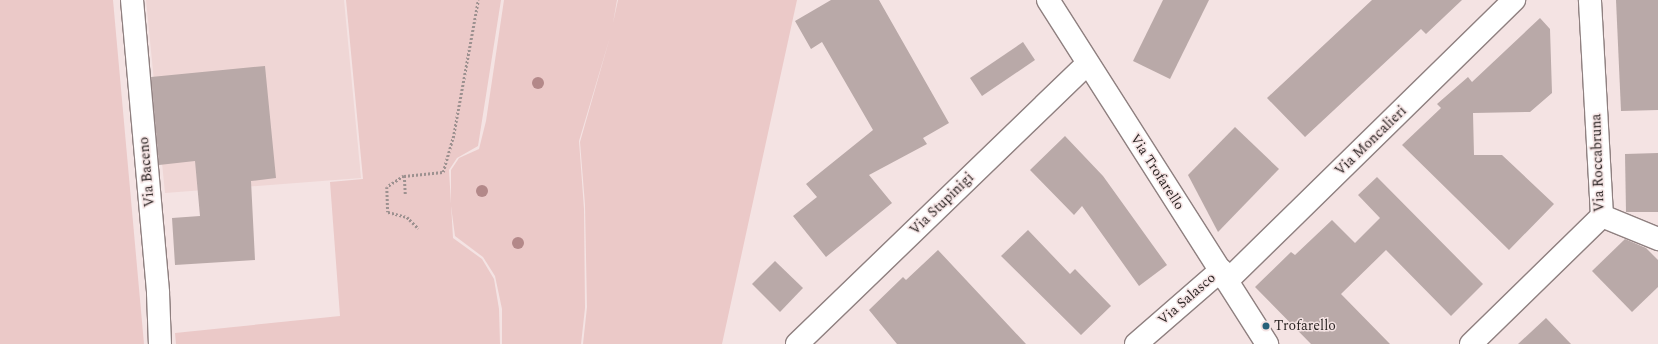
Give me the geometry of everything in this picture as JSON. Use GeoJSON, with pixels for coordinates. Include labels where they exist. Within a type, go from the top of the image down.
{"type":"FeatureCollection","features":[{"type":"Feature","properties":{"kind":"street","name":"Via Baceno"},"geometry":{"type":"LineString","coordinates":[[132,0],[158,293],[160,344]]}},
{"type":"Feature","properties":{"kind":"street","name":"Via Trofarello"},"geometry":{"type":"LineString","coordinates":[[1048,0],[1087,64],[1267,344]]}},
{"type":"Feature","properties":{"kind":"street","name":"Via Moncalieri"},"geometry":{"type":"LineString","coordinates":[[1224,276],[1514,0]]}},
{"type":"Feature","properties":{"kind":"street","name":"Via Roccabruna"},"geometry":{"type":"LineString","coordinates":[[1470,344],[1602,216],[1590,0]]}},
{"type":"Feature","properties":{"kind":"street","name":"Via Stupinigi"},"geometry":{"type":"LineString","coordinates":[[797,344],[1087,64]]}},
{"type":"Feature","properties":{"kind":"street"},"geometry":{"type":"LineString","coordinates":[[1602,216],[1658,239]]}},
{"type":"Feature","properties":{"kind":"street","name":"Via Salasco"},"geometry":{"type":"LineString","coordinates":[[1136,344],[1224,276]]}},
{"type":"Feature","properties":{"kind":"path"},"geometry":{"type":"LineString","coordinates":[[418,228],[407,217],[388,212],[387,187],[404,176],[443,172],[453,138],[478,0]]}},
{"type":"Feature","properties":{"kind":"path"},"geometry":{"type":"LineString","coordinates":[[404,176],[405,194]]}},
{"type":"Feature","properties":{"kind":"shaded area"},"geometry":{"type":"Polygon","coordinates":[[[0,0],[113,0],[144,344],[0,344],[0,0]]]}},
{"type":"Feature","properties":{"kind":"shaded area"},"geometry":{"type":"Polygon","coordinates":[[[146,0],[344,0],[361,178],[165,193],[146,0]]]}},
{"type":"Feature","properties":{"kind":"shaded area"},"geometry":{"type":"Polygon","coordinates":[[[346,0],[501,0],[478,146],[457,158],[449,170],[453,238],[482,259],[494,279],[499,309],[500,344],[176,344],[175,333],[340,316],[330,182],[363,179],[346,0]]]}},
{"type":"Feature","properties":{"kind":"shaded area"},"geometry":{"type":"Polygon","coordinates":[[[504,0],[617,0],[613,23],[618,0],[797,0],[722,344],[583,344],[587,307],[585,205],[580,142],[610,37],[579,141],[584,209],[585,308],[581,344],[502,344],[502,309],[495,276],[483,257],[455,236],[451,206],[451,170],[459,158],[479,149],[486,121],[504,0]]]}},
{"type":"Feature","properties":{"kind":"building"},"geometry":{"type":"Polygon","coordinates":[[[831,0],[879,0],[949,123],[923,138],[927,144],[869,175],[892,203],[826,257],[793,216],[817,197],[806,184],[873,130],[822,42],[811,49],[795,21],[831,0]]]}},
{"type":"Feature","properties":{"kind":"building"},"geometry":{"type":"Polygon","coordinates":[[[1163,0],[1209,0],[1170,79],[1133,61],[1163,0]]]}},
{"type":"Feature","properties":{"kind":"building"},"geometry":{"type":"Polygon","coordinates":[[[1372,0],[1462,0],[1426,34],[1421,29],[1305,137],[1267,98],[1372,0]]]}},
{"type":"Feature","properties":{"kind":"building"},"geometry":{"type":"Polygon","coordinates":[[[1616,0],[1658,0],[1658,110],[1621,111],[1616,0]]]}},
{"type":"Feature","properties":{"kind":"building"},"geometry":{"type":"Polygon","coordinates":[[[1540,18],[1550,29],[1552,93],[1530,112],[1473,113],[1474,155],[1502,155],[1554,204],[1509,250],[1402,145],[1441,108],[1437,104],[1468,77],[1472,82],[1540,18]]]}},
{"type":"Feature","properties":{"kind":"building"},"geometry":{"type":"Polygon","coordinates":[[[1023,42],[1035,60],[982,96],[970,78],[1023,42]]]}},
{"type":"Feature","properties":{"kind":"building"},"geometry":{"type":"Polygon","coordinates":[[[265,66],[276,178],[251,181],[255,260],[175,265],[172,218],[200,216],[195,161],[159,165],[151,77],[265,66]]]}},
{"type":"Feature","properties":{"kind":"building"},"geometry":{"type":"Polygon","coordinates":[[[1235,127],[1279,169],[1218,232],[1188,175],[1235,127]]]}},
{"type":"Feature","properties":{"kind":"building"},"geometry":{"type":"Polygon","coordinates":[[[1065,136],[1103,176],[1167,265],[1139,286],[1082,206],[1074,215],[1030,170],[1065,136]]]}},
{"type":"Feature","properties":{"kind":"building"},"geometry":{"type":"Polygon","coordinates":[[[1658,153],[1658,212],[1626,212],[1625,154],[1658,153]]]}},
{"type":"Feature","properties":{"kind":"building"},"geometry":{"type":"Polygon","coordinates":[[[1377,177],[1483,284],[1451,316],[1386,250],[1341,294],[1390,344],[1311,344],[1255,287],[1291,252],[1295,255],[1332,220],[1355,243],[1380,218],[1358,195],[1377,177]]]}},
{"type":"Feature","properties":{"kind":"building"},"geometry":{"type":"Polygon","coordinates":[[[1028,230],[1070,274],[1075,269],[1111,306],[1081,335],[1001,256],[1028,230]]]}},
{"type":"Feature","properties":{"kind":"building"},"geometry":{"type":"Polygon","coordinates":[[[1625,239],[1646,248],[1658,260],[1658,287],[1632,312],[1592,271],[1625,239]]]}},
{"type":"Feature","properties":{"kind":"building"},"geometry":{"type":"Polygon","coordinates":[[[938,250],[1026,344],[897,344],[869,310],[903,277],[906,280],[938,250]]]}},
{"type":"Feature","properties":{"kind":"building"},"geometry":{"type":"Polygon","coordinates":[[[775,261],[803,288],[780,312],[752,284],[775,261]]]}},
{"type":"Feature","properties":{"kind":"building"},"geometry":{"type":"Polygon","coordinates":[[[1546,318],[1571,344],[1518,344],[1546,318]]]}},
{"type":"Feature","properties":{"kind":"place","name":"Trofarello"},"geometry":{"type":"Point","coordinates":[1266,326]}}]}
